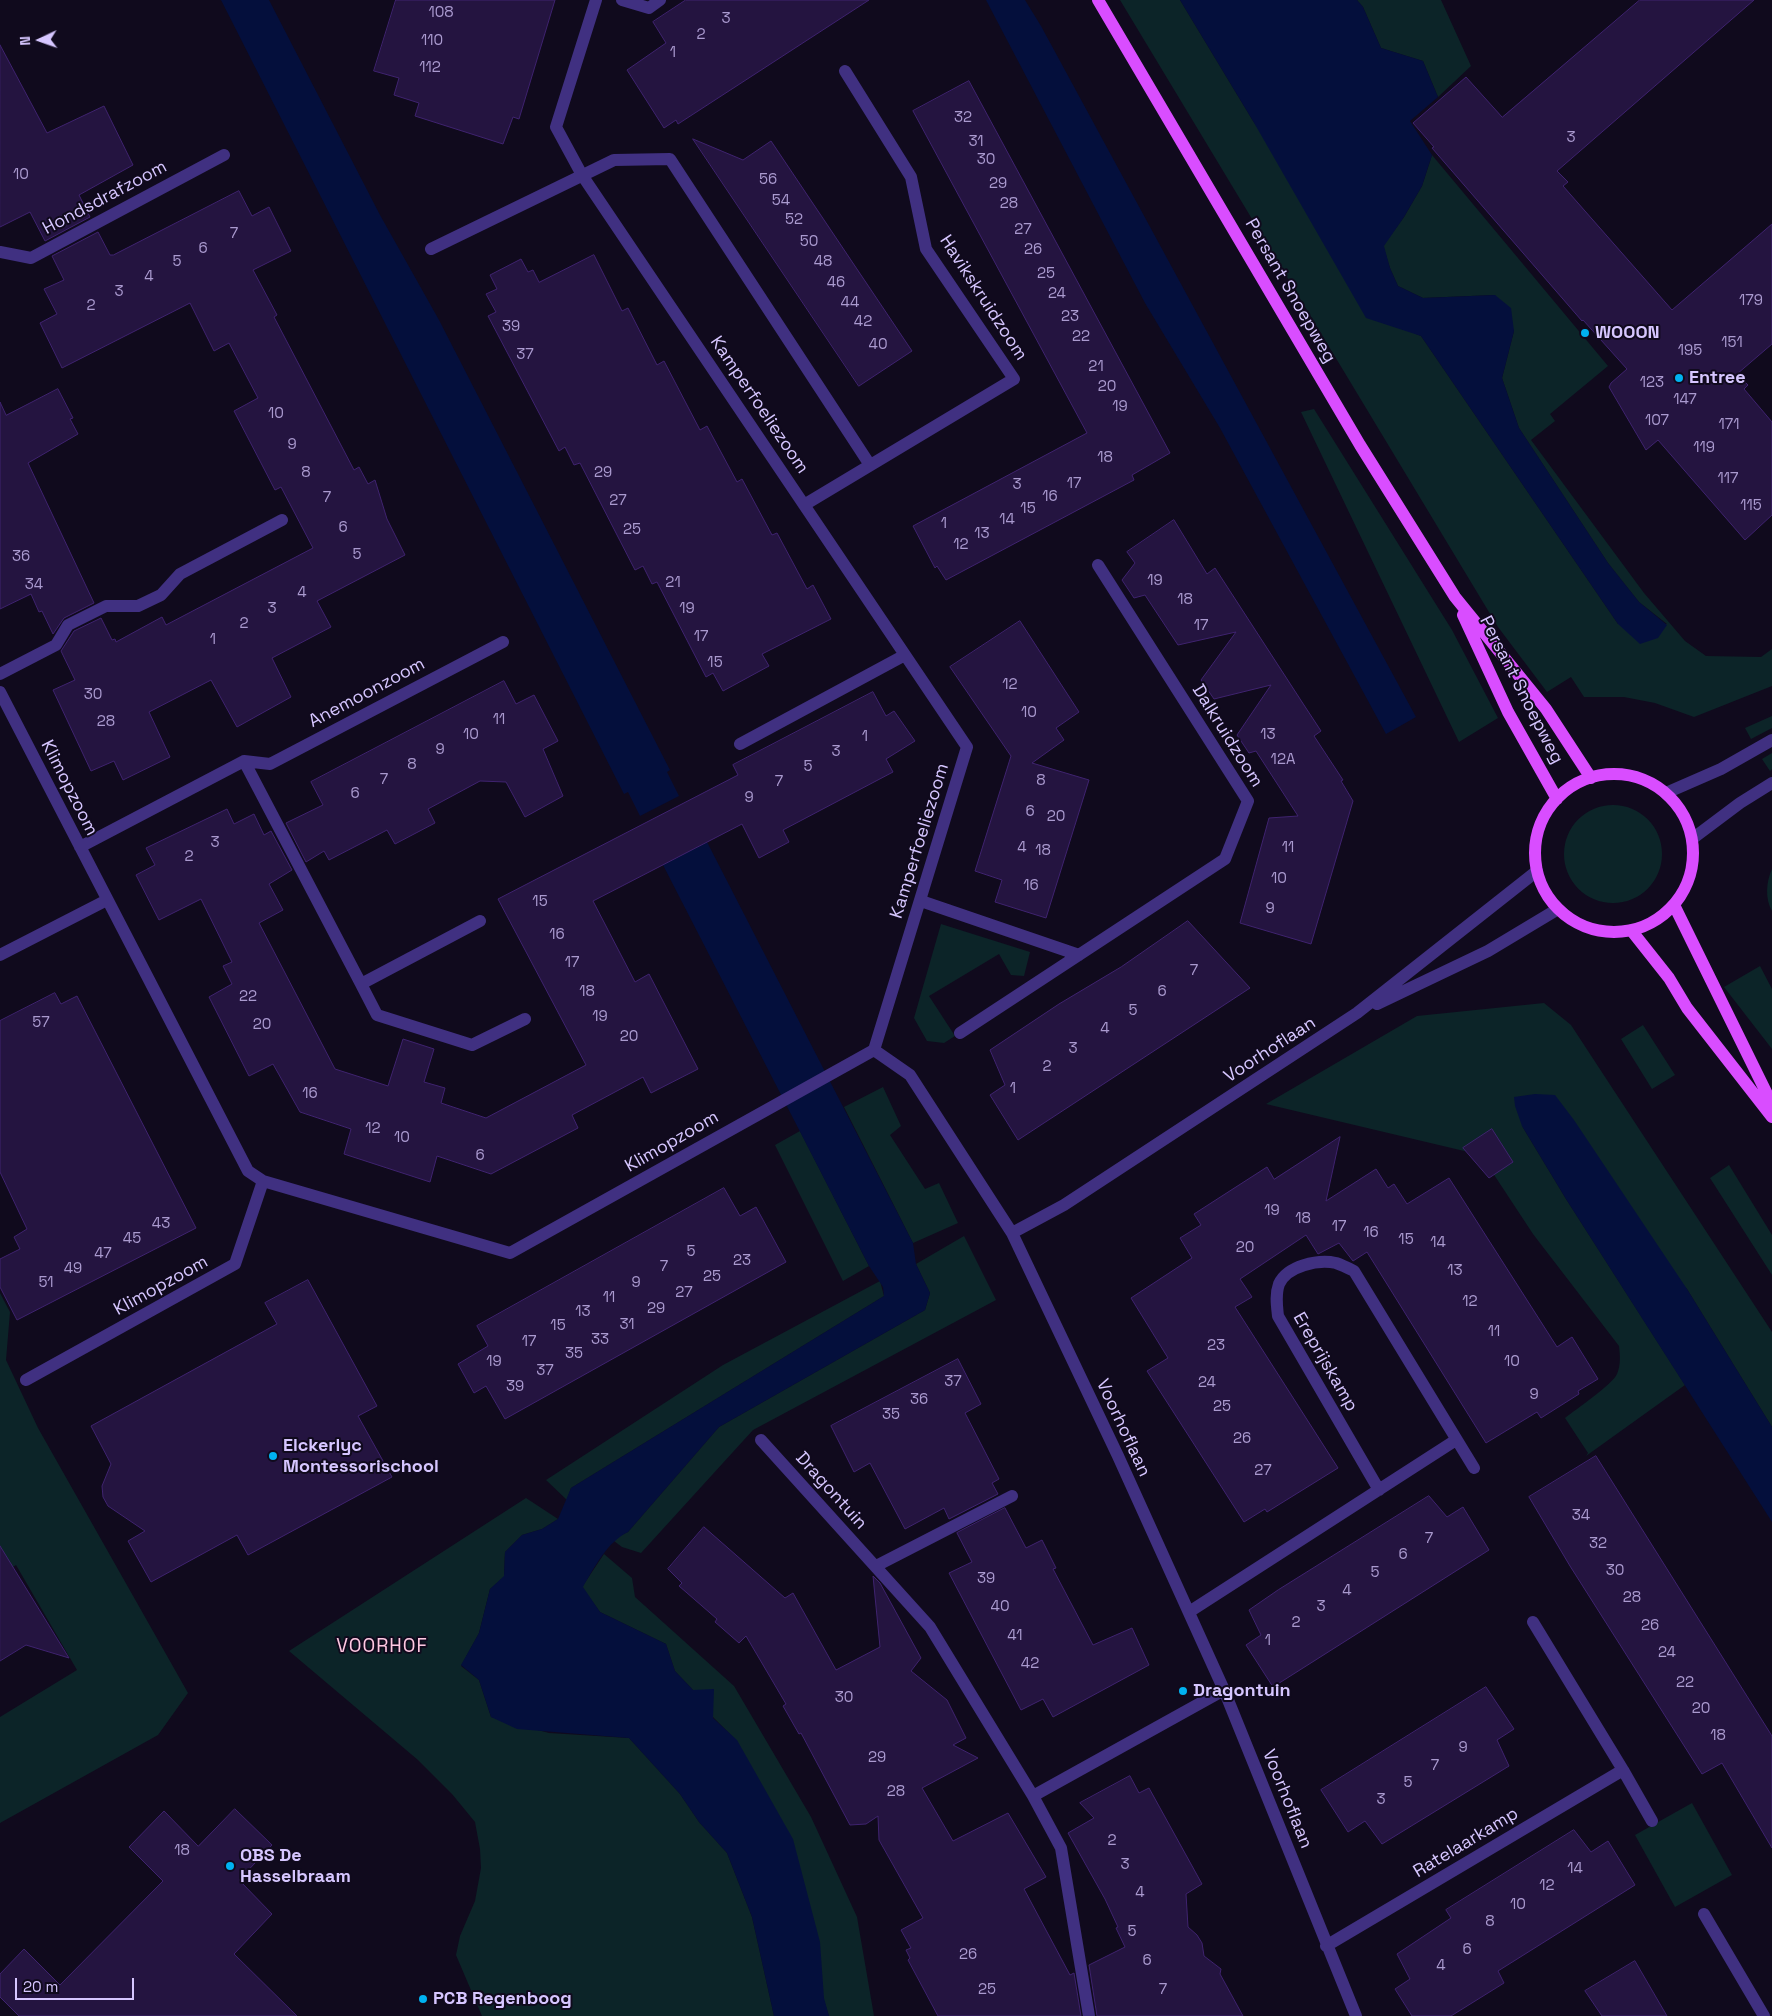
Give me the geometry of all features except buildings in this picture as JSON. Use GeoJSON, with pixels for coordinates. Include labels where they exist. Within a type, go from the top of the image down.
{"type":"FeatureCollection","features":[{"type":"Feature","properties":{"kind":"main road","name":"Persant Snoepweg"},"geometry":{"type":"LineString","coordinates":[[1098,0],[1360,445],[1455,597],[1546,709],[1591,778]]}},
{"type":"Feature","properties":{"kind":"main road","name":"Persant Snoepweg"},"geometry":{"type":"LineString","coordinates":[[1455,597],[1508,712],[1557,799]]}},
{"type":"Feature","properties":{"kind":"main road"},"geometry":{"type":"LineString","coordinates":[[1607,774],[1623,775],[1646,781],[1666,794],[1678,807],[1687,822],[1692,839],[1693,857],[1690,875],[1683,892],[1674,905],[1660,917],[1646,925],[1616,932],[1600,931],[1584,926],[1571,919],[1558,908],[1542,885],[1537,871],[1536,852],[1538,833],[1546,814],[1557,799],[1567,790],[1591,778],[1607,774]]}},
{"type":"Feature","properties":{"kind":"main road"},"geometry":{"type":"LineString","coordinates":[[1674,905],[1772,1104]]}},
{"type":"Feature","properties":{"kind":"main road"},"geometry":{"type":"LineString","coordinates":[[1631,930],[1772,1117]]}},
{"type":"Feature","properties":{"kind":"street","name":"Kamperfoeliezoom"},"geometry":{"type":"LineString","coordinates":[[596,0],[556,127],[582,175],[966,747],[921,901],[874,1050]]}},
{"type":"Feature","properties":{"kind":"street"},"geometry":{"type":"LineString","coordinates":[[622,0],[648,8],[660,0]]}},
{"type":"Feature","properties":{"kind":"street","name":"Havikskruidzoom"},"geometry":{"type":"LineString","coordinates":[[804,505],[1014,379],[926,249],[911,177],[846,71]]}},
{"type":"Feature","properties":{"kind":"street","name":"Hondsdrafzoom"},"geometry":{"type":"LineString","coordinates":[[0,252],[31,258],[224,156]]}},
{"type":"Feature","properties":{"kind":"street"},"geometry":{"type":"LineString","coordinates":[[431,249],[614,160],[670,159],[870,466]]}},
{"type":"Feature","properties":{"kind":"street"},"geometry":{"type":"LineString","coordinates":[[0,674],[56,645],[68,624],[106,606],[138,606],[161,595],[180,574],[282,520]]}},
{"type":"Feature","properties":{"kind":"street","name":"Dalkruidzoom"},"geometry":{"type":"LineString","coordinates":[[960,1033],[1225,859],[1248,801],[1098,565]]}},
{"type":"Feature","properties":{"kind":"street","name":"Anemoonzoom"},"geometry":{"type":"LineString","coordinates":[[244,761],[270,764],[503,642]]}},
{"type":"Feature","properties":{"kind":"street"},"geometry":{"type":"LineString","coordinates":[[740,744],[905,655]]}},
{"type":"Feature","properties":{"kind":"street","name":"Klimopzoom"},"geometry":{"type":"LineString","coordinates":[[0,692],[248,1171],[263,1181],[510,1253],[874,1050]]}},
{"type":"Feature","properties":{"kind":"street"},"geometry":{"type":"LineString","coordinates":[[1666,794],[1721,769],[1772,740]]}},
{"type":"Feature","properties":{"kind":"street"},"geometry":{"type":"LineString","coordinates":[[80,847],[244,761],[377,1015],[472,1045],[525,1019]]}},
{"type":"Feature","properties":{"kind":"street"},"geometry":{"type":"LineString","coordinates":[[1692,839],[1740,803],[1772,783]]}},
{"type":"Feature","properties":{"kind":"street","name":"Voorhoflaan"},"geometry":{"type":"LineString","coordinates":[[1356,2016],[1326,1946],[1224,1690],[1012,1233],[1072,1199],[1356,1014],[1537,871]]}},
{"type":"Feature","properties":{"kind":"street"},"geometry":{"type":"LineString","coordinates":[[0,955],[107,900]]}},
{"type":"Feature","properties":{"kind":"street"},"geometry":{"type":"LineString","coordinates":[[921,901],[1080,955]]}},
{"type":"Feature","properties":{"kind":"street","name":"Voorhoflaan"},"geometry":{"type":"LineString","coordinates":[[1356,1014],[1488,951],[1558,908]]}},
{"type":"Feature","properties":{"kind":"street"},"geometry":{"type":"LineString","coordinates":[[361,984],[480,921]]}},
{"type":"Feature","properties":{"kind":"street"},"geometry":{"type":"LineString","coordinates":[[874,1050],[910,1075],[1012,1233]]}},
{"type":"Feature","properties":{"kind":"street","name":"Klimopzoom"},"geometry":{"type":"LineString","coordinates":[[26,1380],[235,1264],[263,1181]]}},
{"type":"Feature","properties":{"kind":"street","name":"Ereprijskamp"},"geometry":{"type":"LineString","coordinates":[[1380,1490],[1278,1316],[1276,1297],[1280,1283],[1288,1273],[1317,1262],[1335,1263],[1354,1271],[1474,1468]]}},
{"type":"Feature","properties":{"kind":"street","name":"Dragontuin"},"geometry":{"type":"LineString","coordinates":[[761,1440],[930,1627],[1033,1796],[1061,1848],[1089,2016]]}},
{"type":"Feature","properties":{"kind":"street"},"geometry":{"type":"LineString","coordinates":[[1189,1612],[1456,1440]]}},
{"type":"Feature","properties":{"kind":"street"},"geometry":{"type":"LineString","coordinates":[[876,1566],[1012,1496]]}},
{"type":"Feature","properties":{"kind":"street"},"geometry":{"type":"LineString","coordinates":[[1533,1622],[1652,1820]]}},
{"type":"Feature","properties":{"kind":"street"},"geometry":{"type":"LineString","coordinates":[[1033,1796],[1224,1690]]}},
{"type":"Feature","properties":{"kind":"street","name":"Ratelaarkamp"},"geometry":{"type":"LineString","coordinates":[[1326,1946],[1623,1770]]}},
{"type":"Feature","properties":{"kind":"street"},"geometry":{"type":"LineString","coordinates":[[1704,1914],[1764,2016]]}},
{"type":"Feature","properties":{"kind":"green space"},"geometry":{"type":"Polygon","coordinates":[[[1120,0],[1180,0],[1253,121],[1402,328],[1421,336],[1618,624],[1667,624],[1639,602],[1608,563],[1519,428],[1502,378],[1514,331],[1495,295],[1423,298],[1398,286],[1383,246],[1404,217],[1422,186],[1432,155],[1608,366],[1550,414],[1555,421],[1531,440],[1644,593],[1685,641],[1706,656],[1761,657],[1772,649],[1772,686],[1694,717],[1655,703],[1624,697],[1584,697],[1571,677],[1547,692],[1498,627],[1120,0]]]}},
{"type":"Feature","properties":{"kind":"green space"},"geometry":{"type":"Polygon","coordinates":[[[1357,0],[1441,0],[1471,66],[1438,97],[1423,61],[1381,48],[1363,7],[1357,0]]]}},
{"type":"Feature","properties":{"kind":"green space"},"geometry":{"type":"Polygon","coordinates":[[[1314,409],[1452,630],[1498,718],[1459,742],[1301,412],[1314,409]]]}},
{"type":"Feature","properties":{"kind":"green space"},"geometry":{"type":"Polygon","coordinates":[[[1772,716],[1772,728],[1751,739],[1745,728],[1772,716]]]}},
{"type":"Feature","properties":{"kind":"green space"},"geometry":{"type":"Polygon","coordinates":[[[1772,753],[1772,769],[1770,771],[1762,759],[1772,753]]]}},
{"type":"Feature","properties":{"kind":"green space"},"geometry":{"type":"Polygon","coordinates":[[[1613,805],[1632,809],[1648,819],[1658,835],[1662,854],[1658,873],[1648,889],[1632,899],[1613,903],[1594,899],[1578,889],[1568,873],[1564,854],[1568,835],[1578,819],[1594,809],[1613,805]]]}},
{"type":"Feature","properties":{"kind":"green space"},"geometry":{"type":"Polygon","coordinates":[[[1772,869],[1772,911],[1768,901],[1767,890],[1768,879],[1772,869]]]}},
{"type":"Feature","properties":{"kind":"green space"},"geometry":{"type":"Polygon","coordinates":[[[941,924],[1030,952],[1024,976],[1011,975],[999,954],[929,996],[955,1036],[944,1043],[927,1041],[914,1018],[941,924]]]}},
{"type":"Feature","properties":{"kind":"green space"},"geometry":{"type":"Polygon","coordinates":[[[1760,966],[1772,989],[1772,1049],[1724,987],[1760,966]]]}},
{"type":"Feature","properties":{"kind":"green space"},"geometry":{"type":"Polygon","coordinates":[[[1544,1003],[1571,1025],[1772,1332],[1772,1427],[1687,1289],[1522,1126],[1566,1199],[1685,1385],[1586,1456],[1588,1453],[1565,1418],[1601,1390],[1617,1374],[1620,1356],[1619,1346],[1533,1234],[1481,1155],[1266,1104],[1417,1016],[1544,1003]]]}},
{"type":"Feature","properties":{"kind":"green space"},"geometry":{"type":"Polygon","coordinates":[[[1643,1025],[1675,1075],[1652,1089],[1621,1039],[1643,1025]]]}},
{"type":"Feature","properties":{"kind":"green space"},"geometry":{"type":"Polygon","coordinates":[[[883,1087],[901,1126],[890,1135],[925,1189],[939,1183],[958,1223],[913,1243],[844,1107],[883,1087]]]}},
{"type":"Feature","properties":{"kind":"green space"},"geometry":{"type":"Polygon","coordinates":[[[800,1131],[869,1266],[843,1281],[775,1145],[800,1131]]]}},
{"type":"Feature","properties":{"kind":"green space"},"geometry":{"type":"Polygon","coordinates":[[[1729,1165],[1772,1235],[1772,1275],[1710,1178],[1729,1165]]]}},
{"type":"Feature","properties":{"kind":"green space"},"geometry":{"type":"Polygon","coordinates":[[[964,1236],[996,1300],[753,1430],[641,1553],[622,1547],[614,1541],[617,1537],[628,1532],[719,1427],[925,1310],[930,1293],[916,1264],[964,1236]]]}},
{"type":"Feature","properties":{"kind":"green space"},"geometry":{"type":"Polygon","coordinates":[[[880,1281],[884,1296],[571,1488],[567,1500],[546,1480],[723,1365],[880,1281]]]}},
{"type":"Feature","properties":{"kind":"green space"},"geometry":{"type":"Polygon","coordinates":[[[0,1293],[10,1312],[6,1360],[38,1428],[188,1693],[158,1735],[0,1823],[0,1717],[77,1670],[16,1565],[0,1575],[0,1293]]]}},
{"type":"Feature","properties":{"kind":"green space"},"geometry":{"type":"Polygon","coordinates":[[[526,1498],[558,1519],[542,1529],[522,1535],[505,1552],[504,1577],[490,1589],[479,1633],[461,1666],[479,1680],[491,1717],[549,1733],[629,1738],[680,1794],[699,1822],[727,1853],[752,1917],[774,2016],[482,2016],[456,1955],[460,1936],[475,1901],[481,1868],[475,1822],[452,1794],[418,1760],[289,1651],[526,1498]]]}},
{"type":"Feature","properties":{"kind":"green space"},"geometry":{"type":"Polygon","coordinates":[[[604,1554],[632,1578],[635,1597],[734,1686],[811,1817],[857,1917],[874,2016],[829,2016],[737,1741],[713,1717],[693,1690],[675,1671],[666,1644],[600,1612],[582,1587],[604,1554]]]}},
{"type":"Feature","properties":{"kind":"green space"},"geometry":{"type":"Polygon","coordinates":[[[1692,1803],[1732,1875],[1675,1907],[1635,1835],[1692,1803]]]}},
{"type":"Feature","properties":{"kind":"shaded area"},"geometry":{"type":"Polygon","coordinates":[[[221,0],[269,0],[380,215],[439,320],[670,770],[667,772],[679,796],[640,816],[628,792],[624,794],[221,0]]]}},
{"type":"Feature","properties":{"kind":"shaded area"},"geometry":{"type":"Polygon","coordinates":[[[986,0],[1025,0],[1041,26],[1416,717],[1386,734],[1220,428],[1145,303],[986,0]]]}},
{"type":"Feature","properties":{"kind":"shaded area"},"geometry":{"type":"Polygon","coordinates":[[[1180,0],[1357,0],[1363,7],[1381,48],[1423,61],[1438,97],[1410,121],[1432,155],[1422,186],[1384,246],[1390,268],[1398,286],[1423,298],[1495,295],[1511,308],[1514,331],[1502,378],[1519,428],[1608,563],[1639,602],[1667,625],[1658,638],[1640,644],[1618,624],[1421,336],[1366,318],[1253,121],[1180,0]]]}},
{"type":"Feature","properties":{"kind":"shaded area"},"geometry":{"type":"Polygon","coordinates":[[[707,842],[913,1243],[916,1264],[930,1293],[925,1310],[719,1427],[628,1532],[620,1536],[607,1549],[583,1587],[600,1612],[666,1644],[675,1671],[693,1690],[714,1689],[713,1718],[737,1740],[793,1839],[820,1942],[824,1998],[829,2016],[774,2016],[752,1917],[727,1853],[699,1822],[680,1794],[629,1738],[517,1729],[491,1717],[479,1680],[461,1665],[479,1633],[490,1589],[504,1576],[505,1552],[522,1535],[542,1529],[558,1519],[571,1488],[884,1296],[883,1287],[869,1266],[663,865],[707,842]]]}},
{"type":"Feature","properties":{"kind":"shaded area"},"geometry":{"type":"Polygon","coordinates":[[[1535,1094],[1555,1095],[1574,1120],[1687,1289],[1772,1427],[1772,1522],[1566,1199],[1522,1126],[1514,1097],[1535,1094]]]}},
{"type":"Feature","properties":{"kind":"place","name":"WOOON"},"geometry":{"type":"Point","coordinates":[1585,333]}},
{"type":"Feature","properties":{"kind":"place","name":"Entree"},"geometry":{"type":"Point","coordinates":[1679,378]}},
{"type":"Feature","properties":{"kind":"place","name":"Elckerlyc Montessorischool"},"geometry":{"type":"Point","coordinates":[273,1456]}},
{"type":"Feature","properties":{"kind":"place","name":"Dragontuin"},"geometry":{"type":"Point","coordinates":[1183,1691]}},
{"type":"Feature","properties":{"kind":"place","name":"OBS De Hasselbraam"},"geometry":{"type":"Point","coordinates":[230,1866]}},
{"type":"Feature","properties":{"kind":"place","name":"PCB Regenboog"},"geometry":{"type":"Point","coordinates":[423,1999]}},
{"type":"Feature","properties":{"kind":"district","name":"VOORHOF"},"geometry":{"type":"Point","coordinates":[382,1647]}}]}
